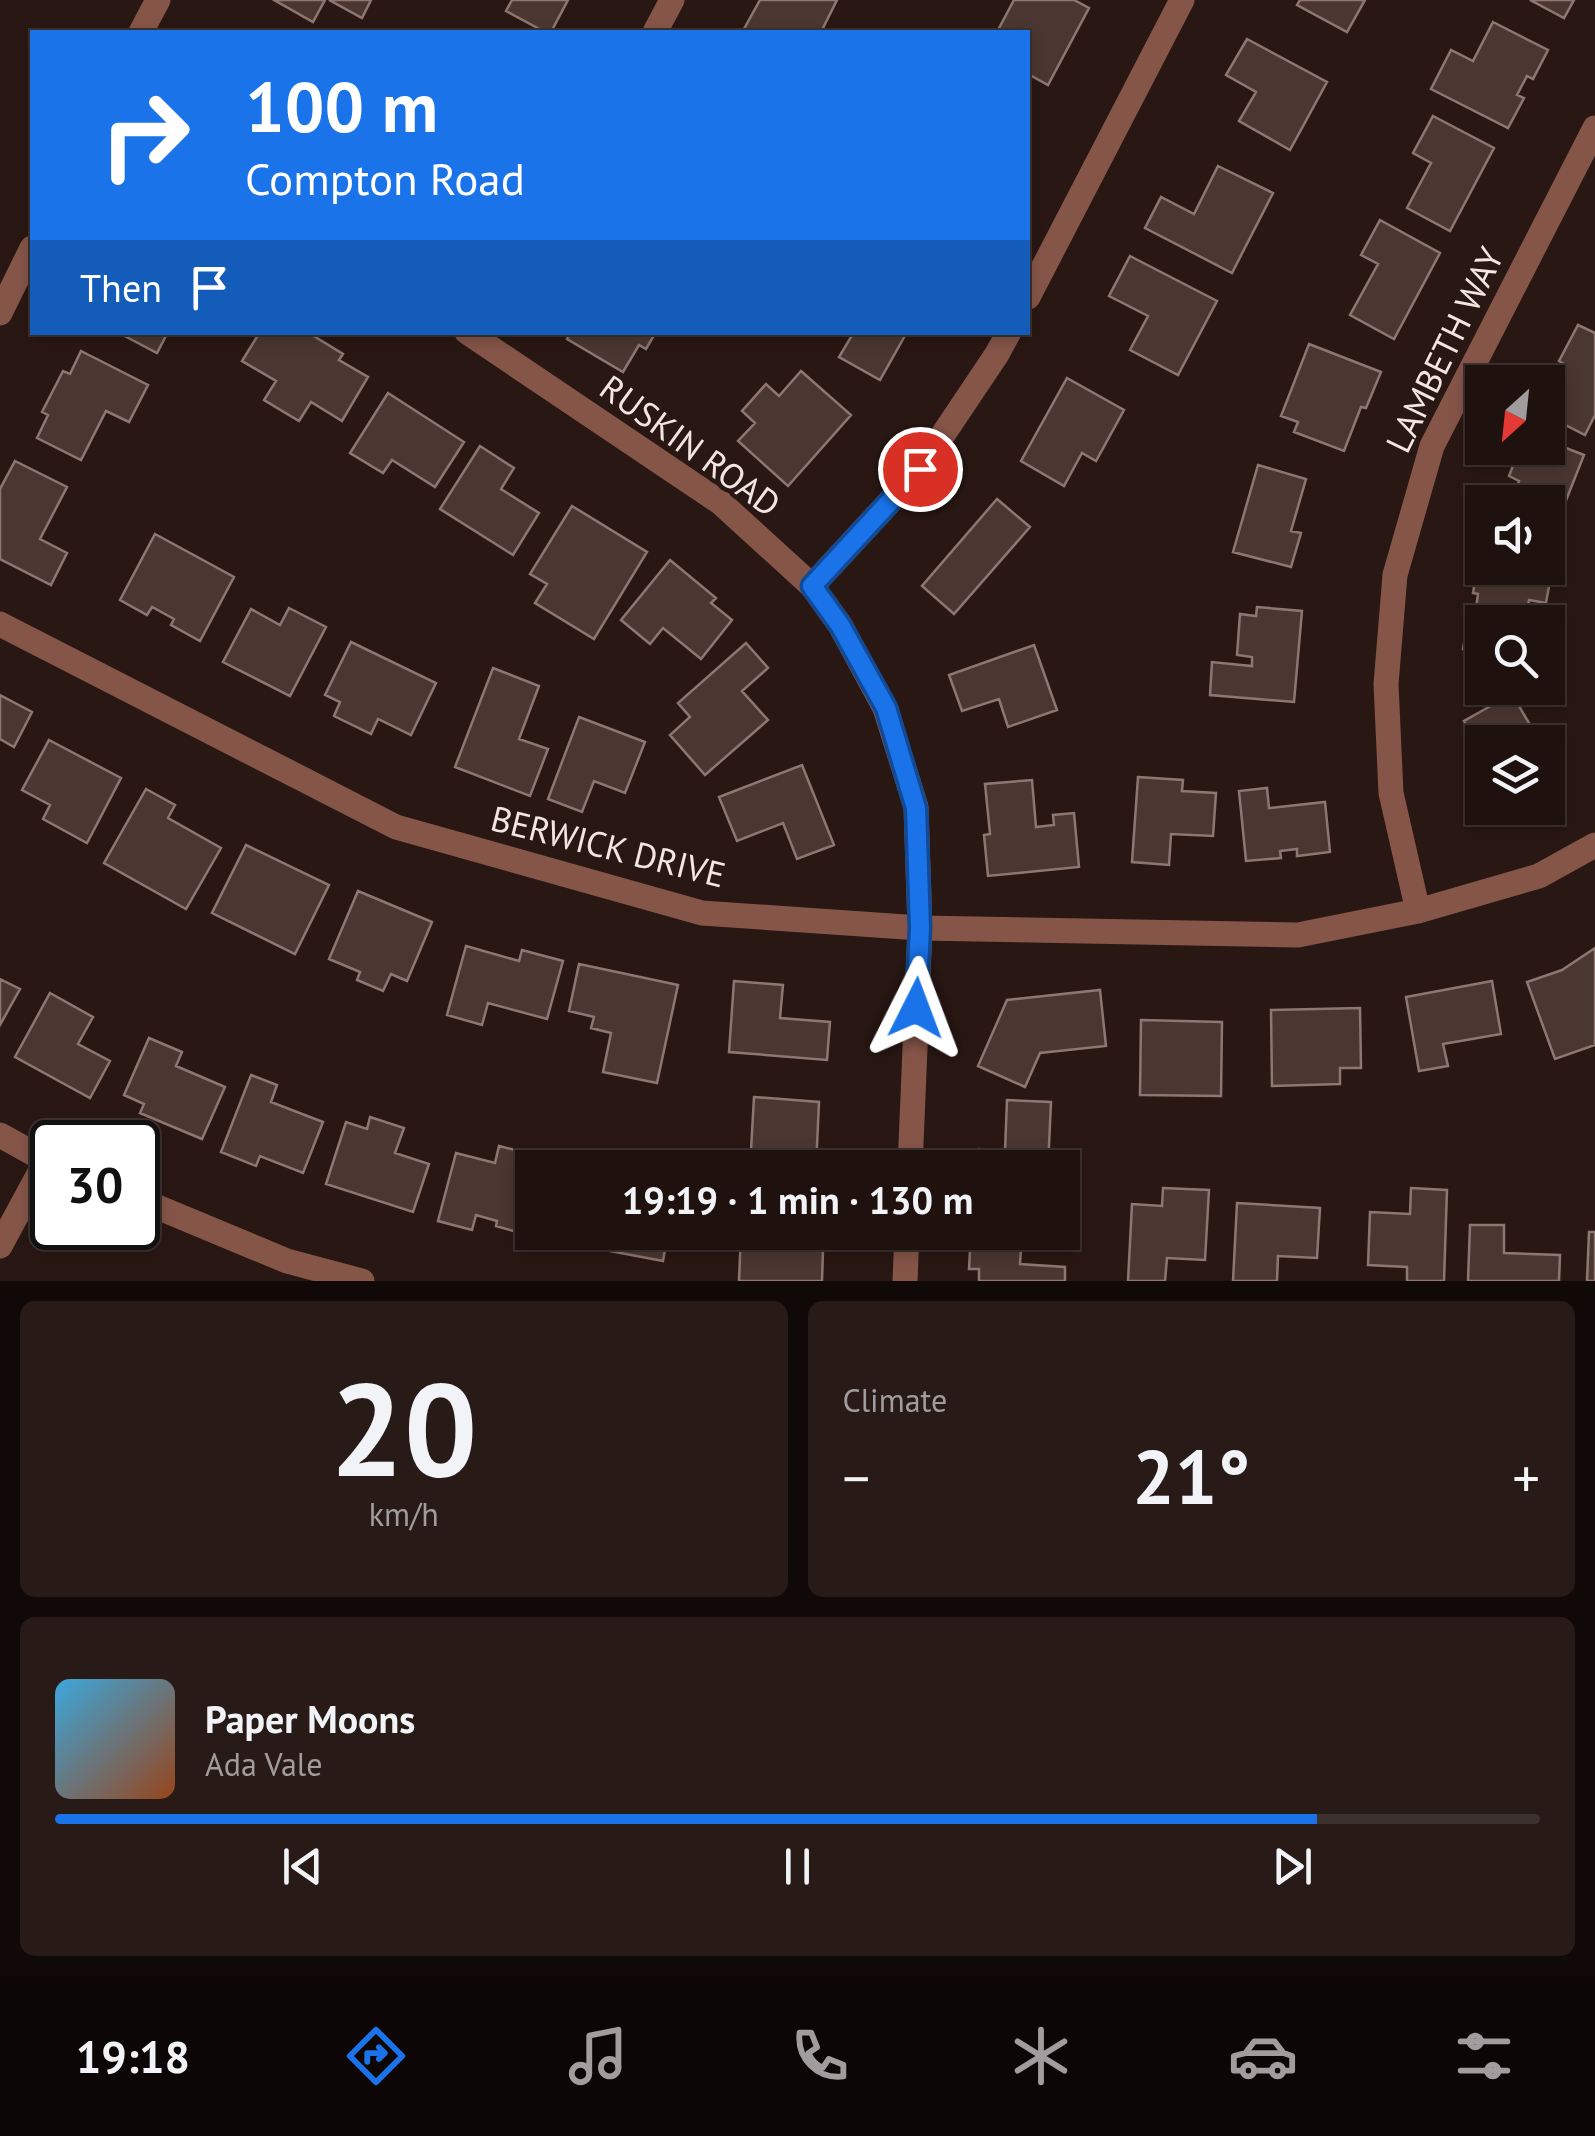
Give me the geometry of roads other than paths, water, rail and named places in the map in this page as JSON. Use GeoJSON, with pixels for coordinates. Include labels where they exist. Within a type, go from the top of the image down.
{"type":"FeatureCollection","features":[{"type":"Feature","properties":{"kind":"street"},"geometry":{"type":"LineString","coordinates":[[143,30],[158,0]]}},
{"type":"Feature","properties":{"kind":"street"},"geometry":{"type":"LineString","coordinates":[[656,30],[672,0]]}},
{"type":"Feature","properties":{"kind":"street"},"geometry":{"type":"LineString","coordinates":[[1030,293],[1182,0]]}},
{"type":"Feature","properties":{"kind":"street","name":"LAMBETH WAY"},"geometry":{"type":"LineString","coordinates":[[1418,911],[1392,793],[1386,684],[1395,575],[1432,446],[1595,128]]}},
{"type":"Feature","properties":{"kind":"street"},"geometry":{"type":"LineString","coordinates":[[0,313],[30,252]]}},
{"type":"Feature","properties":{"kind":"street","name":"RUSKIN ROAD"},"geometry":{"type":"LineString","coordinates":[[473,335],[721,502],[812,586],[840,625],[886,708],[916,808],[920,928],[911,1150]]}},
{"type":"Feature","properties":{"kind":"street"},"geometry":{"type":"LineString","coordinates":[[812,586],[920,469],[1008,335]]}},
{"type":"Feature","properties":{"kind":"street","name":"BERWICK DRIVE"},"geometry":{"type":"LineString","coordinates":[[0,624],[396,828],[702,913],[920,928],[1298,935],[1418,911],[1540,876],[1595,846]]}},
{"type":"Feature","properties":{"kind":"street"},"geometry":{"type":"LineString","coordinates":[[0,1135],[30,1152]]}},
{"type":"Feature","properties":{"kind":"street"},"geometry":{"type":"LineString","coordinates":[[0,1246],[30,1195]]}},
{"type":"Feature","properties":{"kind":"street"},"geometry":{"type":"LineString","coordinates":[[160,1208],[287,1261],[362,1281]]}},
{"type":"Feature","properties":{"kind":"street"},"geometry":{"type":"LineString","coordinates":[[905,1281],[906,1250]]}}]}
